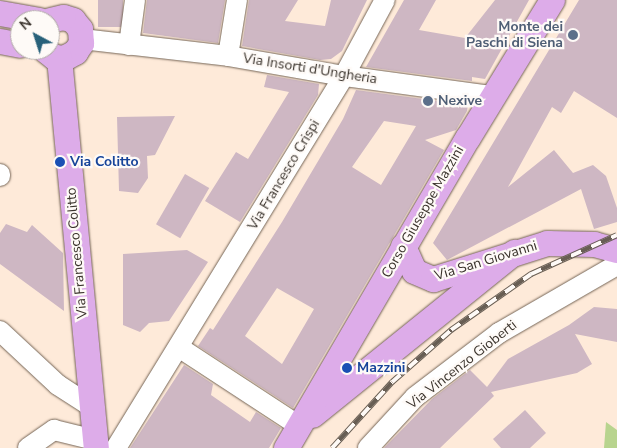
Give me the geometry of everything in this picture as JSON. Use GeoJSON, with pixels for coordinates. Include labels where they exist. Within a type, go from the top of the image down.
{"type":"FeatureCollection","features":[{"type":"Feature","properties":{"kind":"main road","name":"Corso Giuseppe Mazzini"},"geometry":{"type":"LineString","coordinates":[[286,448],[492,96],[552,0]]}},
{"type":"Feature","properties":{"kind":"main road"},"geometry":{"type":"LineString","coordinates":[[60,17],[77,24],[82,39],[76,52],[60,52]]}},
{"type":"Feature","properties":{"kind":"main road","name":"Via Francesco Colitto"},"geometry":{"type":"LineString","coordinates":[[49,60],[90,406],[102,445]]}},
{"type":"Feature","properties":{"kind":"main road","name":"Via San Giovanni"},"geometry":{"type":"LineString","coordinates":[[403,246],[414,271],[433,279],[547,243],[594,244],[617,250]]}},
{"type":"Feature","properties":{"kind":"main road","name":"Corso Giuseppe Mazzini"},"geometry":{"type":"LineString","coordinates":[[299,426],[514,252]]}},
{"type":"Feature","properties":{"kind":"street"},"geometry":{"type":"LineString","coordinates":[[129,44],[135,0]]}},
{"type":"Feature","properties":{"kind":"street"},"geometry":{"type":"LineString","coordinates":[[228,56],[237,0]]}},
{"type":"Feature","properties":{"kind":"street","name":"Via Francesco Crispi"},"geometry":{"type":"LineString","coordinates":[[102,445],[180,348],[344,76],[385,0]]}},
{"type":"Feature","properties":{"kind":"street","name":"Via Insorti d'Ungheria"},"geometry":{"type":"LineString","coordinates":[[82,39],[228,56],[344,76],[492,96]]}},
{"type":"Feature","properties":{"kind":"street","name":"Via Vincenzo Gioberti"},"geometry":{"type":"LineString","coordinates":[[368,448],[415,397],[500,333],[617,265]]}},
{"type":"Feature","properties":{"kind":"street"},"geometry":{"type":"LineString","coordinates":[[0,331],[58,385],[90,406]]}},
{"type":"Feature","properties":{"kind":"street"},"geometry":{"type":"LineString","coordinates":[[180,348],[299,426]]}},
{"type":"Feature","properties":{"kind":"street"},"geometry":{"type":"LineString","coordinates":[[28,448],[54,430],[102,445]]}},
{"type":"Feature","properties":{"kind":"green space"},"geometry":{"type":"Polygon","coordinates":[[[606,422],[617,430],[617,448],[604,448],[606,422]]]}},
{"type":"Feature","properties":{"kind":"building"},"geometry":{"type":"Polygon","coordinates":[[[98,0],[123,0],[123,27],[98,27],[98,0]]]}},
{"type":"Feature","properties":{"kind":"building"},"geometry":{"type":"Polygon","coordinates":[[[147,0],[225,0],[218,43],[143,33],[147,0]]]}},
{"type":"Feature","properties":{"kind":"building"},"geometry":{"type":"Polygon","coordinates":[[[249,0],[298,0],[285,21],[325,26],[331,0],[367,0],[342,51],[331,59],[320,60],[242,46],[249,0]]]}},
{"type":"Feature","properties":{"kind":"building"},"geometry":{"type":"Polygon","coordinates":[[[404,0],[436,0],[419,30],[465,38],[495,0],[529,0],[485,79],[472,77],[472,81],[366,67],[404,0]]]}},
{"type":"Feature","properties":{"kind":"building"},"geometry":{"type":"Polygon","coordinates":[[[579,0],[617,0],[617,118],[574,91],[561,113],[552,107],[508,187],[554,150],[573,173],[593,165],[606,176],[617,208],[617,222],[594,229],[581,189],[447,260],[433,243],[579,0]]]}},
{"type":"Feature","properties":{"kind":"building"},"geometry":{"type":"Polygon","coordinates":[[[267,75],[319,84],[318,95],[240,222],[205,201],[236,152],[248,159],[289,92],[264,87],[267,75]]]}},
{"type":"Feature","properties":{"kind":"building"},"geometry":{"type":"Polygon","coordinates":[[[356,90],[468,105],[467,111],[456,130],[425,140],[444,150],[293,408],[198,346],[210,328],[213,330],[282,222],[343,119],[356,90]],[[384,121],[352,167],[381,185],[416,126],[384,121]],[[277,288],[245,336],[282,364],[314,309],[277,288]]]}},
{"type":"Feature","properties":{"kind":"building"},"geometry":{"type":"Polygon","coordinates":[[[175,116],[155,155],[147,156],[148,178],[138,193],[119,191],[117,117],[175,116]]]}},
{"type":"Feature","properties":{"kind":"building"},"geometry":{"type":"Polygon","coordinates":[[[185,174],[209,188],[180,238],[156,224],[185,174]]]}},
{"type":"Feature","properties":{"kind":"building"},"geometry":{"type":"Polygon","coordinates":[[[6,224],[27,232],[32,225],[63,253],[64,311],[0,264],[0,233],[6,224]]]}},
{"type":"Feature","properties":{"kind":"building"},"geometry":{"type":"Polygon","coordinates":[[[187,250],[208,262],[169,321],[149,323],[140,332],[123,325],[123,254],[187,250]]]}},
{"type":"Feature","properties":{"kind":"building"},"geometry":{"type":"Polygon","coordinates":[[[594,307],[617,309],[617,342],[575,334],[592,364],[577,373],[491,392],[494,396],[440,448],[384,448],[432,399],[470,370],[487,387],[508,359],[569,325],[594,307]]]}},
{"type":"Feature","properties":{"kind":"building"},"geometry":{"type":"Polygon","coordinates":[[[184,365],[213,384],[211,395],[250,422],[256,412],[281,428],[269,448],[130,448],[184,365]]]}},
{"type":"Feature","properties":{"kind":"building"},"geometry":{"type":"Polygon","coordinates":[[[525,410],[546,433],[530,448],[501,448],[493,439],[525,410]]]}},
{"type":"Feature","properties":{"kind":"railway"},"geometry":{"type":"LineString","coordinates":[[332,448],[392,382],[451,330],[531,274],[617,235]]}},
{"type":"Feature","properties":{"kind":"place","name":"Monte dei Paschi di Siena"},"geometry":{"type":"Point","coordinates":[573,35]}},
{"type":"Feature","properties":{"kind":"place","name":"Nexive"},"geometry":{"type":"Point","coordinates":[428,101]}},
{"type":"Feature","properties":{"kind":"place","name":"Via Colitto"},"geometry":{"type":"Point","coordinates":[60,162]}},
{"type":"Feature","properties":{"kind":"place","name":"Mazzini"},"geometry":{"type":"Point","coordinates":[347,368]}}]}
